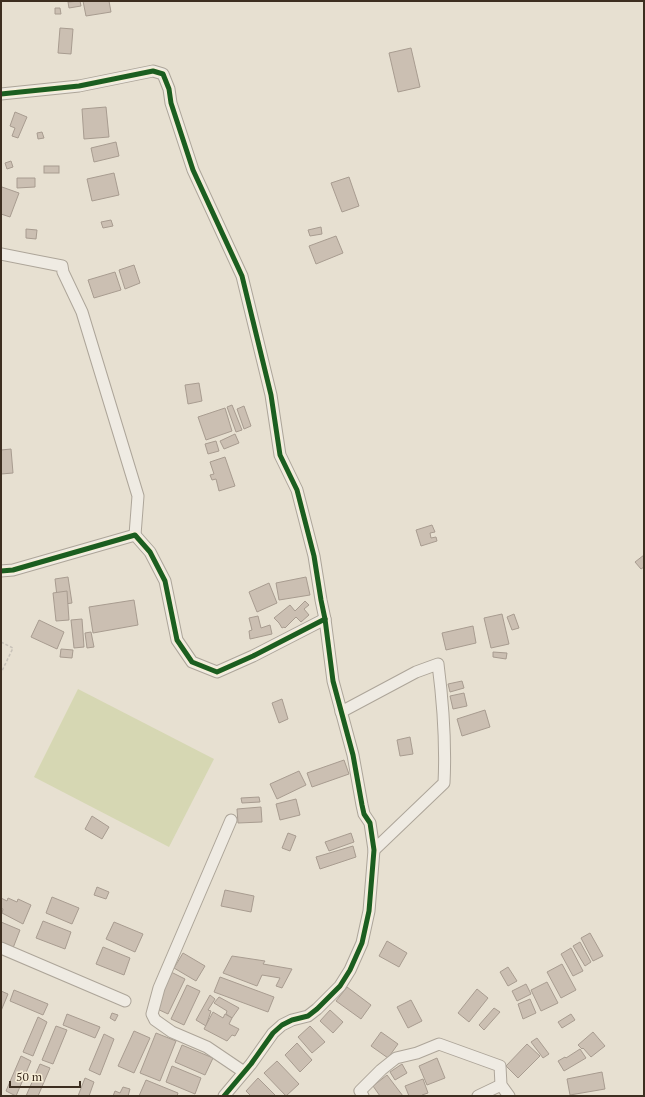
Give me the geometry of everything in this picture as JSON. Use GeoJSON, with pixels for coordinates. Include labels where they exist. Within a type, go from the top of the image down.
{"type":"FeatureCollection","features":[{"type":"Feature","properties":{"kind":"street"},"geometry":{"type":"LineString","coordinates":[[1,94],[79,86],[153,71],[163,74],[169,89],[171,103],[193,170],[242,276],[271,395],[280,455],[297,490],[314,556],[325,619],[333,681],[353,755],[364,814],[370,823],[374,850],[369,911],[362,943],[350,970],[340,986],[308,1016],[292,1020],[282,1025],[273,1033],[224,1096]]}},
{"type":"Feature","properties":{"kind":"street"},"geometry":{"type":"LineString","coordinates":[[1,254],[62,266],[63,272],[82,312],[138,496],[135,535],[150,552],[165,581],[177,640],[192,662],[217,672],[253,656],[325,619]]}},
{"type":"Feature","properties":{"kind":"street"},"geometry":{"type":"LineString","coordinates":[[1,571],[13,570],[135,535]]}},
{"type":"Feature","properties":{"kind":"street"},"geometry":{"type":"LineString","coordinates":[[341,712],[416,672],[438,664],[442,698],[445,766],[444,783],[374,850]]}},
{"type":"Feature","properties":{"kind":"street"},"geometry":{"type":"LineString","coordinates":[[231,820],[159,988],[152,1014],[155,1020],[172,1032],[207,1047],[244,1072]]}},
{"type":"Feature","properties":{"kind":"street"},"geometry":{"type":"LineString","coordinates":[[1,948],[125,1001]]}},
{"type":"Feature","properties":{"kind":"street"},"geometry":{"type":"LineString","coordinates":[[363,1096],[360,1091],[381,1070],[396,1058],[417,1053],[439,1044],[500,1066],[501,1085],[509,1096]]}},
{"type":"Feature","properties":{"kind":"street"},"geometry":{"type":"LineString","coordinates":[[478,1096],[501,1085]]}},
{"type":"Feature","properties":{"kind":"path"},"geometry":{"type":"LineString","coordinates":[[1,642],[13,648],[1,673]]}},
{"type":"Feature","properties":{"kind":"green space"},"geometry":{"type":"Polygon","coordinates":[[[78,689],[214,759],[169,847],[34,777],[78,689]]]}},
{"type":"Feature","properties":{"kind":"building"},"geometry":{"type":"Polygon","coordinates":[[[80,1],[81,6],[69,8],[68,2],[80,1]]]}},
{"type":"Feature","properties":{"kind":"building"},"geometry":{"type":"Polygon","coordinates":[[[83,1],[109,1],[111,12],[86,16],[83,1]]]}},
{"type":"Feature","properties":{"kind":"building"},"geometry":{"type":"Polygon","coordinates":[[[55,8],[60,8],[61,14],[55,14],[55,8]]]}},
{"type":"Feature","properties":{"kind":"building"},"geometry":{"type":"Polygon","coordinates":[[[60,28],[73,29],[71,54],[58,53],[60,28]]]}},
{"type":"Feature","properties":{"kind":"building"},"geometry":{"type":"Polygon","coordinates":[[[411,48],[420,87],[398,92],[389,53],[411,48]]]}},
{"type":"Feature","properties":{"kind":"building"},"geometry":{"type":"Polygon","coordinates":[[[106,107],[109,137],[84,139],[82,109],[106,107]]]}},
{"type":"Feature","properties":{"kind":"building"},"geometry":{"type":"Polygon","coordinates":[[[15,112],[27,117],[18,138],[12,136],[15,128],[10,126],[15,112]]]}},
{"type":"Feature","properties":{"kind":"building"},"geometry":{"type":"Polygon","coordinates":[[[42,132],[44,138],[38,139],[37,133],[42,132]]]}},
{"type":"Feature","properties":{"kind":"building"},"geometry":{"type":"Polygon","coordinates":[[[116,142],[119,156],[94,162],[91,148],[116,142]]]}},
{"type":"Feature","properties":{"kind":"building"},"geometry":{"type":"Polygon","coordinates":[[[11,161],[13,167],[7,169],[5,163],[11,161]]]}},
{"type":"Feature","properties":{"kind":"building"},"geometry":{"type":"Polygon","coordinates":[[[44,166],[59,166],[59,173],[44,173],[44,166]]]}},
{"type":"Feature","properties":{"kind":"building"},"geometry":{"type":"Polygon","coordinates":[[[114,173],[119,195],[92,201],[87,179],[114,173]]]}},
{"type":"Feature","properties":{"kind":"building"},"geometry":{"type":"Polygon","coordinates":[[[349,177],[359,206],[342,212],[331,183],[349,177]]]}},
{"type":"Feature","properties":{"kind":"building"},"geometry":{"type":"Polygon","coordinates":[[[17,178],[35,178],[35,187],[17,188],[17,178]]]}},
{"type":"Feature","properties":{"kind":"building"},"geometry":{"type":"Polygon","coordinates":[[[2,187],[19,193],[10,217],[1,214],[2,187]]]}},
{"type":"Feature","properties":{"kind":"building"},"geometry":{"type":"Polygon","coordinates":[[[111,220],[113,226],[103,228],[101,222],[111,220]]]}},
{"type":"Feature","properties":{"kind":"building"},"geometry":{"type":"Polygon","coordinates":[[[321,227],[322,234],[310,236],[308,230],[321,227]]]}},
{"type":"Feature","properties":{"kind":"building"},"geometry":{"type":"Polygon","coordinates":[[[26,229],[37,230],[36,239],[26,238],[26,229]]]}},
{"type":"Feature","properties":{"kind":"building"},"geometry":{"type":"Polygon","coordinates":[[[336,236],[343,253],[316,264],[309,246],[336,236]]]}},
{"type":"Feature","properties":{"kind":"building"},"geometry":{"type":"Polygon","coordinates":[[[134,265],[140,283],[125,289],[119,270],[134,265]]]}},
{"type":"Feature","properties":{"kind":"building"},"geometry":{"type":"Polygon","coordinates":[[[115,272],[121,290],[94,298],[88,280],[115,272]]]}},
{"type":"Feature","properties":{"kind":"building"},"geometry":{"type":"Polygon","coordinates":[[[199,383],[202,401],[188,404],[185,385],[199,383]]]}},
{"type":"Feature","properties":{"kind":"building"},"geometry":{"type":"Polygon","coordinates":[[[232,405],[242,430],[236,432],[227,407],[232,405]]]}},
{"type":"Feature","properties":{"kind":"building"},"geometry":{"type":"Polygon","coordinates":[[[244,406],[251,426],[244,429],[237,409],[244,406]]]}},
{"type":"Feature","properties":{"kind":"building"},"geometry":{"type":"Polygon","coordinates":[[[225,408],[232,431],[206,440],[198,417],[225,408]]]}},
{"type":"Feature","properties":{"kind":"building"},"geometry":{"type":"Polygon","coordinates":[[[235,434],[239,443],[224,449],[220,441],[235,434]]]}},
{"type":"Feature","properties":{"kind":"building"},"geometry":{"type":"Polygon","coordinates":[[[216,441],[219,451],[208,454],[205,444],[216,441]]]}},
{"type":"Feature","properties":{"kind":"building"},"geometry":{"type":"Polygon","coordinates":[[[11,449],[13,473],[1,474],[1,450],[11,449]]]}},
{"type":"Feature","properties":{"kind":"building"},"geometry":{"type":"Polygon","coordinates":[[[225,457],[235,486],[219,491],[216,479],[212,480],[210,475],[214,474],[210,462],[225,457]]]}},
{"type":"Feature","properties":{"kind":"building"},"geometry":{"type":"Polygon","coordinates":[[[432,525],[435,532],[430,533],[431,538],[436,537],[437,541],[421,546],[416,530],[432,525]]]}},
{"type":"Feature","properties":{"kind":"building"},"geometry":{"type":"Polygon","coordinates":[[[644,555],[644,567],[641,569],[635,562],[644,555]]]}},
{"type":"Feature","properties":{"kind":"building"},"geometry":{"type":"Polygon","coordinates":[[[68,577],[72,603],[58,605],[55,579],[68,577]]]}},
{"type":"Feature","properties":{"kind":"building"},"geometry":{"type":"Polygon","coordinates":[[[306,577],[310,595],[279,600],[276,583],[306,577]]]}},
{"type":"Feature","properties":{"kind":"building"},"geometry":{"type":"Polygon","coordinates":[[[269,583],[277,603],[257,612],[249,592],[269,583]]]}},
{"type":"Feature","properties":{"kind":"building"},"geometry":{"type":"Polygon","coordinates":[[[67,591],[69,620],[56,621],[53,593],[67,591]]]}},
{"type":"Feature","properties":{"kind":"building"},"geometry":{"type":"Polygon","coordinates":[[[134,600],[138,625],[93,633],[89,607],[134,600]]]}},
{"type":"Feature","properties":{"kind":"building"},"geometry":{"type":"Polygon","coordinates":[[[305,601],[309,605],[304,609],[309,615],[301,622],[296,617],[285,628],[282,628],[274,618],[290,605],[295,611],[305,601]]]}},
{"type":"Feature","properties":{"kind":"building"},"geometry":{"type":"Polygon","coordinates":[[[502,614],[509,644],[491,648],[484,618],[502,614]]]}},
{"type":"Feature","properties":{"kind":"building"},"geometry":{"type":"Polygon","coordinates":[[[514,614],[519,628],[512,630],[507,617],[514,614]]]}},
{"type":"Feature","properties":{"kind":"building"},"geometry":{"type":"Polygon","coordinates":[[[258,616],[261,628],[270,625],[272,634],[250,639],[249,631],[252,630],[249,618],[258,616]]]}},
{"type":"Feature","properties":{"kind":"building"},"geometry":{"type":"Polygon","coordinates":[[[82,619],[84,647],[74,648],[71,620],[82,619]]]}},
{"type":"Feature","properties":{"kind":"building"},"geometry":{"type":"Polygon","coordinates":[[[39,620],[64,632],[57,649],[31,637],[39,620]]]}},
{"type":"Feature","properties":{"kind":"building"},"geometry":{"type":"Polygon","coordinates":[[[473,626],[476,643],[446,650],[442,633],[473,626]]]}},
{"type":"Feature","properties":{"kind":"building"},"geometry":{"type":"Polygon","coordinates":[[[91,632],[94,647],[87,648],[85,633],[91,632]]]}},
{"type":"Feature","properties":{"kind":"building"},"geometry":{"type":"Polygon","coordinates":[[[61,649],[73,650],[72,658],[60,657],[61,649]]]}},
{"type":"Feature","properties":{"kind":"building"},"geometry":{"type":"Polygon","coordinates":[[[493,652],[507,653],[506,659],[493,657],[493,652]]]}},
{"type":"Feature","properties":{"kind":"building"},"geometry":{"type":"Polygon","coordinates":[[[462,681],[464,688],[450,692],[448,684],[462,681]]]}},
{"type":"Feature","properties":{"kind":"building"},"geometry":{"type":"Polygon","coordinates":[[[464,693],[467,706],[453,709],[450,696],[464,693]]]}},
{"type":"Feature","properties":{"kind":"building"},"geometry":{"type":"Polygon","coordinates":[[[282,699],[288,719],[279,723],[272,703],[282,699]]]}},
{"type":"Feature","properties":{"kind":"building"},"geometry":{"type":"Polygon","coordinates":[[[485,710],[490,727],[462,736],[457,719],[485,710]]]}},
{"type":"Feature","properties":{"kind":"building"},"geometry":{"type":"Polygon","coordinates":[[[410,737],[413,754],[400,756],[397,740],[410,737]]]}},
{"type":"Feature","properties":{"kind":"building"},"geometry":{"type":"Polygon","coordinates":[[[344,760],[349,774],[312,787],[307,773],[344,760]]]}},
{"type":"Feature","properties":{"kind":"building"},"geometry":{"type":"Polygon","coordinates":[[[299,771],[306,785],[277,799],[270,784],[299,771]]]}},
{"type":"Feature","properties":{"kind":"building"},"geometry":{"type":"Polygon","coordinates":[[[259,797],[260,802],[242,803],[241,798],[259,797]]]}},
{"type":"Feature","properties":{"kind":"building"},"geometry":{"type":"Polygon","coordinates":[[[296,799],[300,815],[280,820],[276,804],[296,799]]]}},
{"type":"Feature","properties":{"kind":"building"},"geometry":{"type":"Polygon","coordinates":[[[261,807],[262,822],[238,823],[237,809],[261,807]]]}},
{"type":"Feature","properties":{"kind":"building"},"geometry":{"type":"Polygon","coordinates":[[[92,816],[109,827],[102,839],[85,829],[92,816]]]}},
{"type":"Feature","properties":{"kind":"building"},"geometry":{"type":"Polygon","coordinates":[[[288,833],[296,836],[290,851],[282,848],[288,833]]]}},
{"type":"Feature","properties":{"kind":"building"},"geometry":{"type":"Polygon","coordinates":[[[351,833],[354,842],[329,851],[325,842],[351,833]]]}},
{"type":"Feature","properties":{"kind":"building"},"geometry":{"type":"Polygon","coordinates":[[[353,846],[356,857],[320,869],[316,857],[353,846]]]}},
{"type":"Feature","properties":{"kind":"building"},"geometry":{"type":"Polygon","coordinates":[[[97,887],[109,892],[106,899],[94,895],[97,887]]]}},
{"type":"Feature","properties":{"kind":"building"},"geometry":{"type":"Polygon","coordinates":[[[225,890],[254,896],[251,912],[221,906],[225,890]]]}},
{"type":"Feature","properties":{"kind":"building"},"geometry":{"type":"Polygon","coordinates":[[[52,897],[79,908],[72,924],[46,913],[52,897]]]}},
{"type":"Feature","properties":{"kind":"building"},"geometry":{"type":"Polygon","coordinates":[[[1,898],[7,901],[8,898],[17,902],[18,899],[31,905],[23,924],[2,913],[3,909],[1,908],[1,898]]]}},
{"type":"Feature","properties":{"kind":"building"},"geometry":{"type":"Polygon","coordinates":[[[43,921],[71,932],[65,949],[36,938],[43,921]]]}},
{"type":"Feature","properties":{"kind":"building"},"geometry":{"type":"Polygon","coordinates":[[[1,922],[20,930],[13,948],[1,943],[1,922]]]}},
{"type":"Feature","properties":{"kind":"building"},"geometry":{"type":"Polygon","coordinates":[[[114,922],[143,934],[135,952],[106,939],[114,922]]]}},
{"type":"Feature","properties":{"kind":"building"},"geometry":{"type":"Polygon","coordinates":[[[590,933],[603,956],[593,961],[581,938],[590,933]]]}},
{"type":"Feature","properties":{"kind":"building"},"geometry":{"type":"Polygon","coordinates":[[[387,941],[407,953],[399,967],[379,956],[387,941]]]}},
{"type":"Feature","properties":{"kind":"building"},"geometry":{"type":"Polygon","coordinates":[[[580,942],[591,962],[585,966],[573,946],[580,942]]]}},
{"type":"Feature","properties":{"kind":"building"},"geometry":{"type":"Polygon","coordinates":[[[103,947],[130,958],[124,975],[96,964],[103,947]]]}},
{"type":"Feature","properties":{"kind":"building"},"geometry":{"type":"Polygon","coordinates":[[[571,948],[583,971],[573,976],[561,954],[571,948]]]}},
{"type":"Feature","properties":{"kind":"building"},"geometry":{"type":"Polygon","coordinates":[[[183,953],[205,966],[196,981],[174,968],[183,953]]]}},
{"type":"Feature","properties":{"kind":"building"},"geometry":{"type":"Polygon","coordinates":[[[232,956],[265,961],[263,964],[292,969],[282,988],[276,986],[280,978],[262,975],[257,986],[223,973],[232,956]]]}},
{"type":"Feature","properties":{"kind":"building"},"geometry":{"type":"Polygon","coordinates":[[[562,964],[576,990],[561,998],[547,972],[562,964]]]}},
{"type":"Feature","properties":{"kind":"building"},"geometry":{"type":"Polygon","coordinates":[[[508,967],[517,981],[508,986],[500,972],[508,967]]]}},
{"type":"Feature","properties":{"kind":"building"},"geometry":{"type":"Polygon","coordinates":[[[171,972],[185,979],[168,1014],[153,1007],[171,972]]]}},
{"type":"Feature","properties":{"kind":"building"},"geometry":{"type":"Polygon","coordinates":[[[220,977],[274,997],[268,1012],[214,992],[220,977]]]}},
{"type":"Feature","properties":{"kind":"building"},"geometry":{"type":"Polygon","coordinates":[[[547,982],[558,1003],[541,1011],[531,990],[547,982]]]}},
{"type":"Feature","properties":{"kind":"building"},"geometry":{"type":"Polygon","coordinates":[[[526,984],[531,994],[517,1001],[512,991],[526,984]]]}},
{"type":"Feature","properties":{"kind":"building"},"geometry":{"type":"Polygon","coordinates":[[[187,985],[200,991],[184,1025],[171,1019],[187,985]]]}},
{"type":"Feature","properties":{"kind":"building"},"geometry":{"type":"Polygon","coordinates":[[[347,987],[371,1005],[361,1019],[336,1001],[347,987]]]}},
{"type":"Feature","properties":{"kind":"building"},"geometry":{"type":"Polygon","coordinates":[[[477,989],[488,998],[469,1022],[458,1013],[477,989]]]}},
{"type":"Feature","properties":{"kind":"building"},"geometry":{"type":"Polygon","coordinates":[[[14,990],[48,1004],[43,1015],[10,1001],[14,990]]]}},
{"type":"Feature","properties":{"kind":"building"},"geometry":{"type":"Polygon","coordinates":[[[1,991],[8,994],[1,1011],[1,991]]]}},
{"type":"Feature","properties":{"kind":"building"},"geometry":{"type":"Polygon","coordinates":[[[210,995],[215,999],[208,1010],[211,1011],[206,1026],[196,1020],[210,995]]]}},
{"type":"Feature","properties":{"kind":"building"},"geometry":{"type":"Polygon","coordinates":[[[219,997],[239,1008],[232,1018],[226,1014],[227,1011],[214,1003],[219,997]]]}},
{"type":"Feature","properties":{"kind":"building"},"geometry":{"type":"Polygon","coordinates":[[[530,999],[536,1013],[523,1019],[518,1004],[530,999]]]}},
{"type":"Feature","properties":{"kind":"building"},"geometry":{"type":"Polygon","coordinates":[[[411,1000],[422,1021],[408,1028],[397,1007],[411,1000]]]}},
{"type":"Feature","properties":{"kind":"building"},"geometry":{"type":"Polygon","coordinates":[[[494,1008],[500,1012],[484,1030],[479,1025],[494,1008]]]}},
{"type":"Feature","properties":{"kind":"building"},"geometry":{"type":"Polygon","coordinates":[[[330,1010],[343,1022],[333,1033],[320,1021],[330,1010]]]}},
{"type":"Feature","properties":{"kind":"building"},"geometry":{"type":"Polygon","coordinates":[[[213,1012],[223,1018],[225,1014],[232,1018],[229,1024],[239,1029],[235,1036],[232,1035],[227,1041],[204,1029],[213,1012]]]}},
{"type":"Feature","properties":{"kind":"building"},"geometry":{"type":"Polygon","coordinates":[[[112,1013],[118,1015],[115,1021],[110,1018],[112,1013]]]}},
{"type":"Feature","properties":{"kind":"building"},"geometry":{"type":"Polygon","coordinates":[[[67,1014],[100,1027],[95,1038],[63,1025],[67,1014]]]}},
{"type":"Feature","properties":{"kind":"building"},"geometry":{"type":"Polygon","coordinates":[[[571,1014],[575,1020],[562,1028],[558,1022],[571,1014]]]}},
{"type":"Feature","properties":{"kind":"building"},"geometry":{"type":"Polygon","coordinates":[[[38,1017],[47,1022],[33,1056],[23,1052],[38,1017]]]}},
{"type":"Feature","properties":{"kind":"building"},"geometry":{"type":"Polygon","coordinates":[[[56,1026],[67,1030],[53,1064],[42,1060],[56,1026]]]}},
{"type":"Feature","properties":{"kind":"building"},"geometry":{"type":"Polygon","coordinates":[[[310,1026],[325,1042],[312,1053],[298,1037],[310,1026]]]}},
{"type":"Feature","properties":{"kind":"building"},"geometry":{"type":"Polygon","coordinates":[[[134,1031],[150,1038],[134,1073],[118,1066],[134,1031]]]}},
{"type":"Feature","properties":{"kind":"building"},"geometry":{"type":"Polygon","coordinates":[[[381,1032],[398,1044],[388,1058],[371,1046],[381,1032]]]}},
{"type":"Feature","properties":{"kind":"building"},"geometry":{"type":"Polygon","coordinates":[[[593,1032],[605,1046],[591,1057],[578,1045],[593,1032]]]}},
{"type":"Feature","properties":{"kind":"building"},"geometry":{"type":"Polygon","coordinates":[[[156,1033],[176,1041],[160,1081],[140,1073],[156,1033]]]}},
{"type":"Feature","properties":{"kind":"building"},"geometry":{"type":"Polygon","coordinates":[[[104,1034],[114,1039],[100,1075],[89,1070],[104,1034]]]}},
{"type":"Feature","properties":{"kind":"building"},"geometry":{"type":"Polygon","coordinates":[[[537,1038],[549,1054],[543,1058],[531,1042],[537,1038]]]}},
{"type":"Feature","properties":{"kind":"building"},"geometry":{"type":"Polygon","coordinates":[[[297,1043],[312,1060],[300,1072],[285,1055],[297,1043]]]}},
{"type":"Feature","properties":{"kind":"building"},"geometry":{"type":"Polygon","coordinates":[[[527,1044],[540,1056],[518,1078],[506,1066],[527,1044]]]}},
{"type":"Feature","properties":{"kind":"building"},"geometry":{"type":"Polygon","coordinates":[[[182,1045],[213,1058],[205,1075],[175,1062],[182,1045]]]}},
{"type":"Feature","properties":{"kind":"building"},"geometry":{"type":"Polygon","coordinates":[[[580,1049],[586,1058],[564,1071],[558,1061],[580,1049]]]}},
{"type":"Feature","properties":{"kind":"building"},"geometry":{"type":"Polygon","coordinates":[[[21,1056],[31,1061],[16,1096],[6,1091],[21,1056]]]}},
{"type":"Feature","properties":{"kind":"building"},"geometry":{"type":"Polygon","coordinates":[[[437,1058],[445,1078],[427,1085],[419,1066],[437,1058]]]}},
{"type":"Feature","properties":{"kind":"building"},"geometry":{"type":"Polygon","coordinates":[[[277,1061],[299,1084],[286,1096],[264,1073],[277,1061]]]}},
{"type":"Feature","properties":{"kind":"building"},"geometry":{"type":"Polygon","coordinates":[[[40,1064],[50,1068],[38,1096],[26,1096],[40,1064]]]}},
{"type":"Feature","properties":{"kind":"building"},"geometry":{"type":"Polygon","coordinates":[[[402,1064],[407,1073],[395,1080],[390,1072],[402,1064]]]}},
{"type":"Feature","properties":{"kind":"building"},"geometry":{"type":"Polygon","coordinates":[[[172,1066],[201,1078],[195,1094],[166,1082],[172,1066]]]}},
{"type":"Feature","properties":{"kind":"building"},"geometry":{"type":"Polygon","coordinates":[[[602,1072],[605,1089],[570,1095],[567,1079],[602,1072]]]}},
{"type":"Feature","properties":{"kind":"building"},"geometry":{"type":"Polygon","coordinates":[[[387,1075],[403,1096],[380,1096],[373,1086],[387,1075]]]}},
{"type":"Feature","properties":{"kind":"building"},"geometry":{"type":"Polygon","coordinates":[[[85,1078],[94,1082],[89,1096],[78,1096],[85,1078]]]}},
{"type":"Feature","properties":{"kind":"building"},"geometry":{"type":"Polygon","coordinates":[[[258,1078],[276,1096],[251,1096],[246,1091],[258,1078]]]}},
{"type":"Feature","properties":{"kind":"building"},"geometry":{"type":"Polygon","coordinates":[[[423,1079],[428,1093],[422,1095],[423,1096],[409,1096],[405,1086],[423,1079]]]}},
{"type":"Feature","properties":{"kind":"building"},"geometry":{"type":"Polygon","coordinates":[[[146,1080],[178,1093],[177,1096],[139,1096],[146,1080]]]}},
{"type":"Feature","properties":{"kind":"building"},"geometry":{"type":"Polygon","coordinates":[[[123,1087],[130,1089],[128,1096],[113,1096],[115,1091],[120,1093],[123,1087]]]}},
{"type":"Feature","properties":{"kind":"cycle path"},"geometry":{"type":"LineString","coordinates":[[1,94],[79,86],[153,71],[163,74],[169,89],[171,103],[193,170],[242,276],[271,395],[280,455],[297,490],[314,556],[325,619],[333,681],[353,755],[364,814],[370,823],[374,850],[369,911],[362,943],[350,970],[340,986],[308,1016],[292,1020],[282,1025],[273,1033],[251,1064],[224,1096]]}},
{"type":"Feature","properties":{"kind":"cycle path"},"geometry":{"type":"LineString","coordinates":[[1,571],[13,570],[135,535],[150,552],[165,581],[177,640],[192,662],[217,672],[253,656],[325,619]]}}]}
